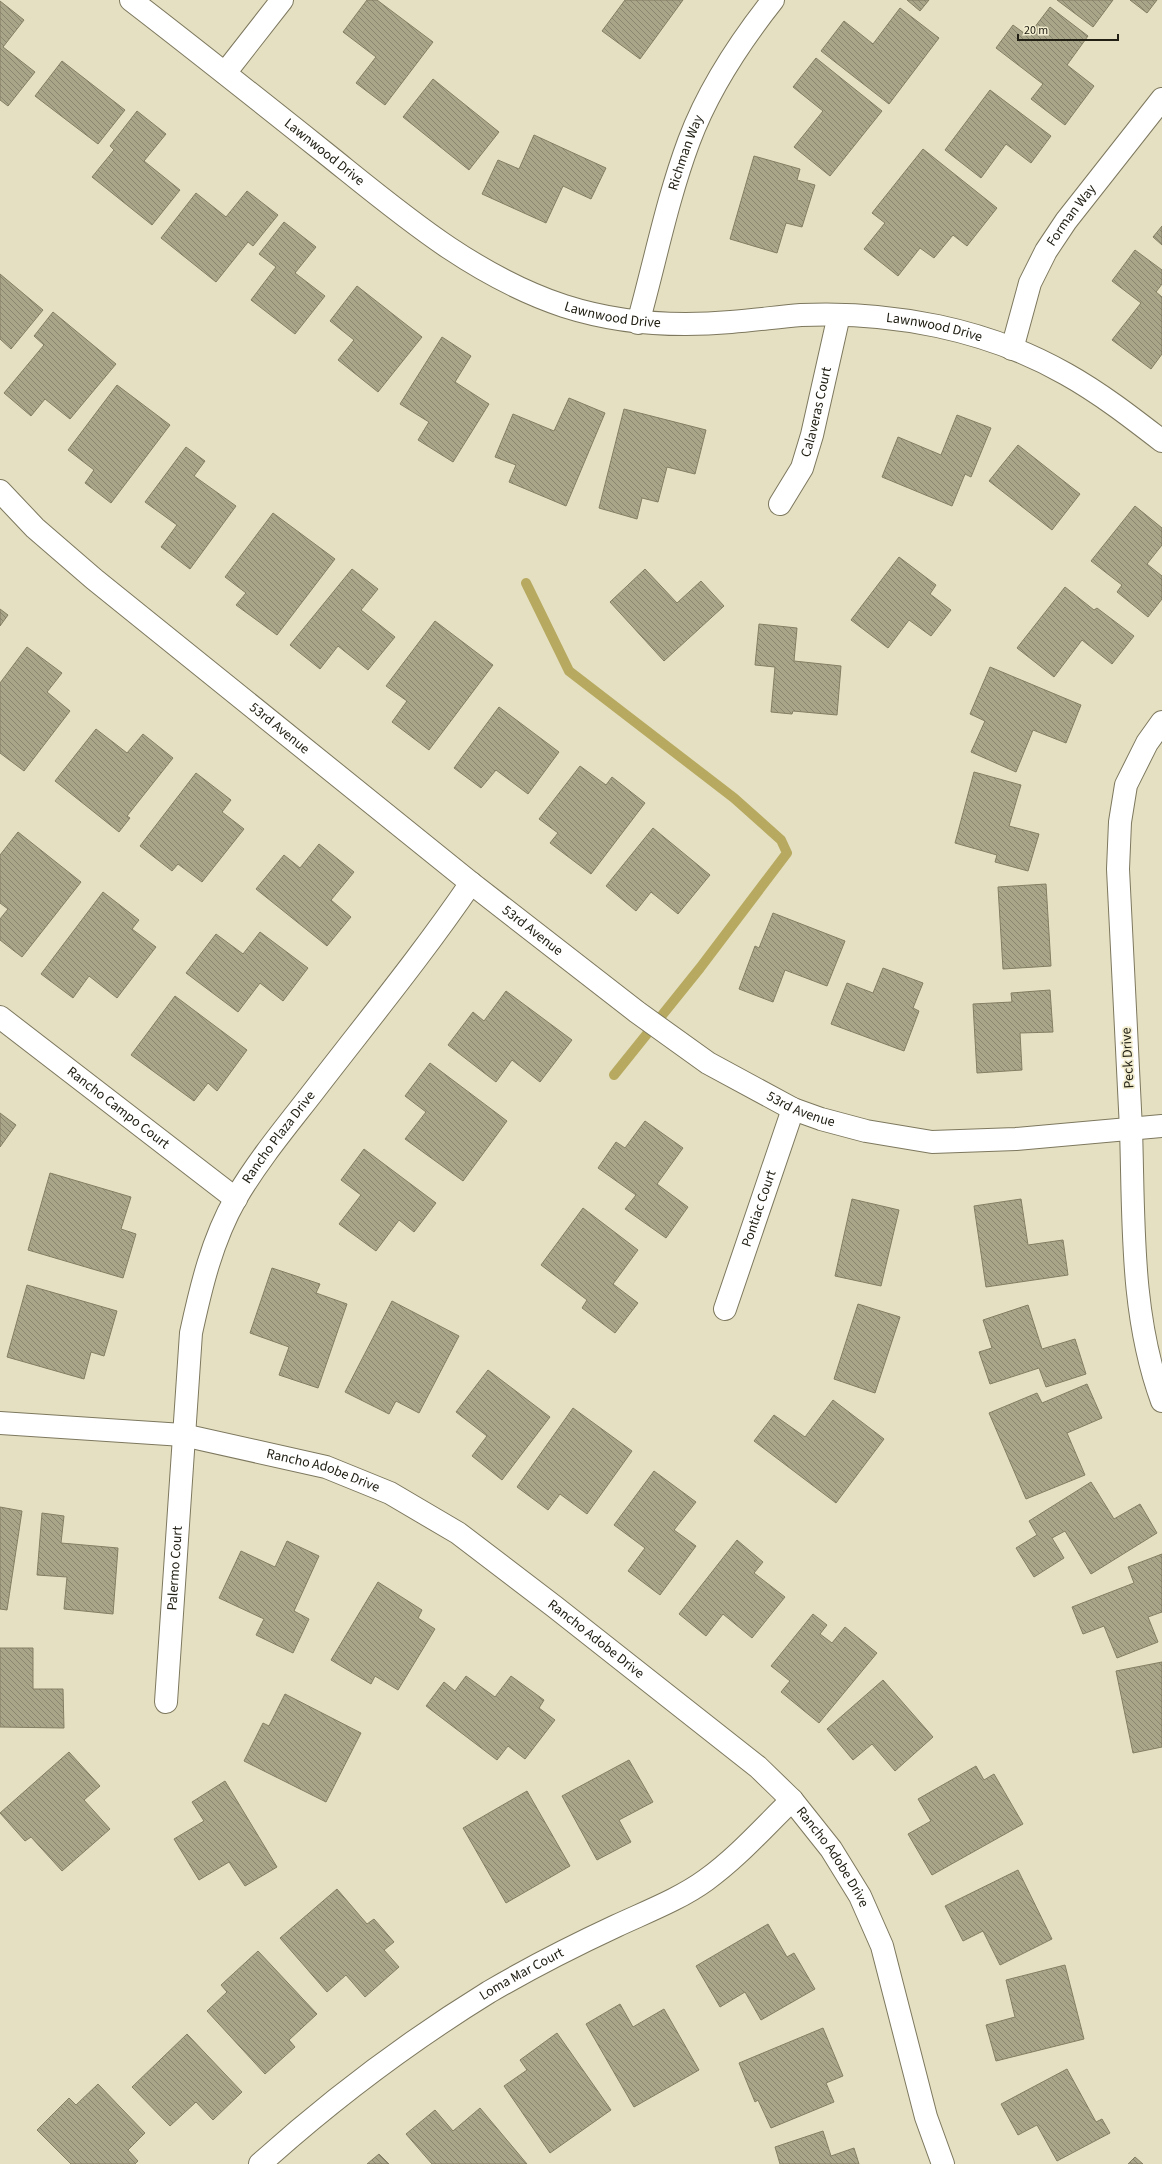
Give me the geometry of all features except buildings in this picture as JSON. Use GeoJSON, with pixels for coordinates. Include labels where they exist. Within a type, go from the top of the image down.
{"type":"FeatureCollection","features":[{"type":"Feature","properties":{"kind":"street","name":"Lawnwood Drive"},"geometry":{"type":"LineString","coordinates":[[131,0],[225,72],[427,234],[460,257],[493,276],[565,306],[638,323],[728,323],[800,315],[839,315],[885,317],[928,324],[969,334],[1012,349],[1064,373],[1101,395],[1162,441]]}},
{"type":"Feature","properties":{"kind":"street"},"geometry":{"type":"LineString","coordinates":[[225,72],[282,0]]}},
{"type":"Feature","properties":{"kind":"street","name":"Richman Way"},"geometry":{"type":"LineString","coordinates":[[638,323],[666,210],[689,141],[721,74],[773,0]]}},
{"type":"Feature","properties":{"kind":"street","name":"Forman Way"},"geometry":{"type":"LineString","coordinates":[[1012,349],[1030,284],[1046,251],[1066,221],[1162,99]]}},
{"type":"Feature","properties":{"kind":"street","name":"Calaveras Court"},"geometry":{"type":"LineString","coordinates":[[780,504],[802,468],[812,435],[839,315]]}},
{"type":"Feature","properties":{"kind":"street","name":"53rd Avenue"},"geometry":{"type":"LineString","coordinates":[[0,491],[35,528],[94,579],[471,883],[637,1012],[708,1063],[793,1109],[821,1119],[866,1131],[932,1142],[1016,1139],[1162,1126]]}},
{"type":"Feature","properties":{"kind":"street","name":"Peck Drive"},"geometry":{"type":"LineString","coordinates":[[1162,722],[1147,743],[1126,785],[1120,822],[1118,869],[1131,1129],[1137,1295],[1150,1365],[1162,1401]]}},
{"type":"Feature","properties":{"kind":"street","name":"Rancho Plaza Drive"},"geometry":{"type":"LineString","coordinates":[[184,1435],[191,1333],[203,1278],[223,1225],[236,1199],[262,1158],[438,933],[471,883]]}},
{"type":"Feature","properties":{"kind":"street","name":"Rancho Campo Court"},"geometry":{"type":"LineString","coordinates":[[0,1017],[236,1199]]}},
{"type":"Feature","properties":{"kind":"street","name":"Pontiac Court"},"geometry":{"type":"LineString","coordinates":[[725,1309],[793,1109]]}},
{"type":"Feature","properties":{"kind":"street","name":"Rancho Adobe Drive"},"geometry":{"type":"LineString","coordinates":[[0,1423],[184,1435],[326,1467],[390,1493],[458,1533],[555,1606],[758,1767],[792,1800],[831,1849],[860,1896],[882,1946],[926,2117],[943,2164]]}},
{"type":"Feature","properties":{"kind":"street","name":"Palermo Court"},"geometry":{"type":"LineString","coordinates":[[166,1702],[184,1435]]}},
{"type":"Feature","properties":{"kind":"street","name":"Loma Mar Court"},"geometry":{"type":"LineString","coordinates":[[260,2164],[335,2100],[396,2054],[490,1992],[575,1945],[668,1901],[705,1881],[732,1860],[792,1800]]}},
{"type":"Feature","properties":{"kind":"waterway"},"geometry":{"type":"LineString","coordinates":[[526,583],[569,671],[734,798],[781,840],[787,853],[700,968],[614,1075]]}}]}
